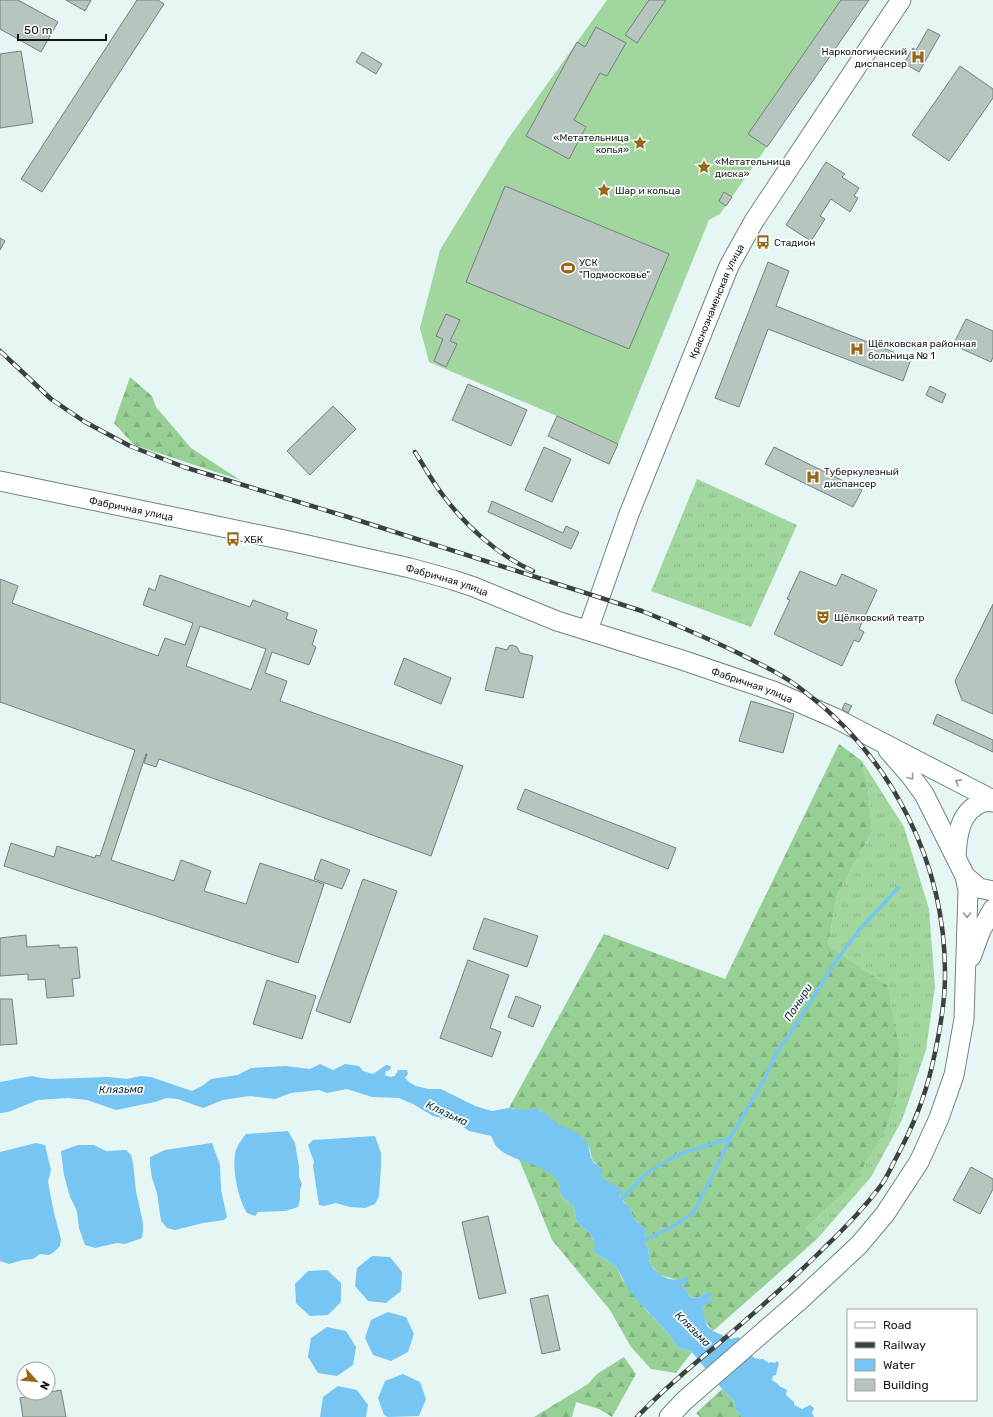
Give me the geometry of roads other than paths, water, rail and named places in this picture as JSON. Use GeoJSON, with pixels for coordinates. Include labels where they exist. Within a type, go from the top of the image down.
{"type":"FeatureCollection","features":[{"type":"Feature","properties":{"kind":"street","name":"Краснознаменская улица"},"geometry":{"type":"LineString","coordinates":[[588,630],[632,507],[729,266],[754,221],[901,0]]}},
{"type":"Feature","properties":{"kind":"street","name":"Фабричная улица"},"geometry":{"type":"LineString","coordinates":[[0,481],[235,529],[410,568],[474,587],[536,613],[704,667],[773,691],[835,718],[993,801]]}},
{"type":"Feature","properties":{"kind":"street","name":"Фабричная улица"},"geometry":{"type":"LineString","coordinates":[[875,738],[893,756],[924,794],[965,876],[979,888],[993,891]]}},
{"type":"Feature","properties":{"kind":"street","name":"Фабричная улица"},"geometry":{"type":"LineString","coordinates":[[956,857],[957,838],[962,821],[970,810],[981,802],[993,801]]}},
{"type":"Feature","properties":{"kind":"street"},"geometry":{"type":"LineString","coordinates":[[669,1417],[684,1401],[800,1300],[863,1240],[885,1214],[919,1162],[939,1118],[954,1075],[964,1019],[968,891],[965,876]]}},
{"type":"Feature","properties":{"kind":"street"},"geometry":{"type":"LineString","coordinates":[[966,971],[981,930],[993,909]]}},
{"type":"Feature","properties":{"kind":"water","name":"Клязьма"},"geometry":{"type":"Polygon","coordinates":[[[320,1064],[333,1070],[345,1064],[359,1066],[363,1071],[373,1074],[386,1065],[391,1066],[390,1070],[386,1071],[385,1075],[390,1077],[395,1076],[398,1070],[407,1070],[408,1074],[405,1078],[416,1086],[429,1089],[441,1089],[475,1106],[492,1111],[509,1108],[525,1110],[536,1108],[545,1113],[557,1124],[582,1137],[588,1145],[591,1158],[594,1163],[602,1168],[602,1178],[623,1192],[619,1196],[628,1206],[635,1220],[644,1226],[646,1235],[644,1239],[645,1244],[649,1249],[649,1257],[654,1269],[666,1278],[680,1279],[687,1277],[689,1280],[687,1283],[679,1284],[685,1288],[690,1297],[697,1298],[708,1292],[712,1294],[708,1299],[712,1300],[712,1303],[706,1304],[702,1307],[707,1326],[713,1331],[731,1339],[738,1337],[751,1354],[758,1359],[763,1359],[769,1363],[775,1363],[777,1361],[779,1363],[776,1375],[773,1376],[772,1380],[787,1390],[786,1395],[794,1402],[794,1405],[802,1409],[810,1405],[814,1408],[812,1413],[814,1417],[742,1417],[735,1409],[734,1401],[722,1389],[692,1352],[677,1347],[671,1337],[630,1292],[617,1268],[606,1259],[597,1255],[594,1251],[595,1242],[589,1232],[577,1223],[573,1205],[563,1198],[559,1183],[554,1176],[541,1168],[502,1151],[496,1146],[491,1136],[469,1131],[451,1120],[433,1116],[413,1104],[399,1098],[372,1097],[347,1089],[327,1093],[319,1090],[291,1093],[275,1099],[250,1096],[223,1100],[203,1108],[178,1099],[166,1098],[155,1102],[116,1110],[87,1100],[68,1098],[38,1100],[8,1112],[0,1113],[0,1082],[32,1076],[51,1079],[108,1077],[127,1079],[140,1076],[151,1077],[192,1091],[211,1079],[238,1075],[251,1068],[286,1066],[310,1069],[320,1064]]]}},
{"type":"Feature","properties":{"kind":"water"},"geometry":{"type":"Polygon","coordinates":[[[288,1131],[295,1143],[299,1177],[302,1184],[298,1207],[285,1211],[258,1212],[255,1216],[247,1213],[241,1200],[236,1182],[234,1165],[238,1146],[246,1134],[288,1131]]]}},
{"type":"Feature","properties":{"kind":"water"},"geometry":{"type":"Polygon","coordinates":[[[375,1136],[381,1153],[381,1167],[379,1196],[375,1204],[365,1208],[350,1207],[336,1203],[324,1206],[319,1205],[313,1166],[314,1162],[308,1145],[313,1140],[375,1136]]]}},
{"type":"Feature","properties":{"kind":"water"},"geometry":{"type":"Polygon","coordinates":[[[36,1143],[45,1145],[51,1170],[48,1182],[61,1239],[60,1246],[49,1255],[40,1254],[33,1259],[9,1264],[0,1261],[0,1152],[36,1143]]]}},
{"type":"Feature","properties":{"kind":"water"},"geometry":{"type":"Polygon","coordinates":[[[212,1143],[220,1165],[221,1190],[227,1217],[224,1220],[203,1223],[175,1230],[167,1228],[161,1221],[157,1193],[152,1178],[150,1157],[165,1150],[212,1143]]]}},
{"type":"Feature","properties":{"kind":"water"},"geometry":{"type":"Polygon","coordinates":[[[78,1145],[94,1145],[106,1151],[126,1150],[131,1155],[136,1191],[143,1223],[142,1238],[125,1244],[117,1243],[95,1248],[85,1245],[79,1228],[77,1211],[70,1197],[64,1175],[61,1151],[78,1145]]]}},
{"type":"Feature","properties":{"kind":"water"},"geometry":{"type":"Polygon","coordinates":[[[372,1256],[390,1257],[402,1272],[401,1291],[386,1303],[368,1301],[355,1286],[357,1268],[372,1256]]]}},
{"type":"Feature","properties":{"kind":"water"},"geometry":{"type":"Polygon","coordinates":[[[327,1270],[341,1283],[341,1302],[328,1315],[310,1316],[296,1303],[295,1284],[308,1271],[327,1270]]]}},
{"type":"Feature","properties":{"kind":"water"},"geometry":{"type":"Polygon","coordinates":[[[388,1312],[406,1317],[414,1334],[408,1352],[391,1361],[373,1355],[365,1338],[371,1320],[388,1312]]]}},
{"type":"Feature","properties":{"kind":"water"},"geometry":{"type":"Polygon","coordinates":[[[327,1327],[346,1331],[356,1347],[353,1365],[337,1376],[318,1373],[308,1357],[311,1338],[327,1327]]]}},
{"type":"Feature","properties":{"kind":"water"},"geometry":{"type":"Polygon","coordinates":[[[403,1374],[420,1382],[426,1399],[419,1416],[388,1417],[384,1415],[378,1398],[385,1381],[403,1374]]]}},
{"type":"Feature","properties":{"kind":"water"},"geometry":{"type":"Polygon","coordinates":[[[338,1386],[357,1390],[368,1405],[366,1417],[320,1417],[323,1397],[338,1386]]]}},
{"type":"Feature","properties":{"kind":"waterway","name":"Поныри"},"geometry":{"type":"LineString","coordinates":[[618,1203],[647,1173],[677,1155],[730,1138],[758,1091],[778,1051],[798,1022],[835,962],[860,929],[898,888]]}},
{"type":"Feature","properties":{"kind":"waterway","name":"Поныри"},"geometry":{"type":"LineString","coordinates":[[640,1242],[672,1227],[693,1213],[730,1138]]}},
{"type":"Feature","properties":{"kind":"railway"},"geometry":{"type":"LineString","coordinates":[[0,351],[51,399],[85,422],[130,446],[184,467],[348,517],[642,611],[763,665],[797,686],[836,719],[864,749],[888,782],[908,818],[924,855],[936,894],[943,935],[945,976],[941,1021],[929,1079],[917,1114],[886,1178],[854,1217],[785,1285],[676,1380],[637,1417]]}},
{"type":"Feature","properties":{"kind":"railway"},"geometry":{"type":"LineString","coordinates":[[415,452],[442,494],[471,528],[494,548],[533,571]]}},
{"type":"Feature","properties":{"kind":"place","name":"Наркологический диспансер"},"geometry":{"type":"Point","coordinates":[918,57]}},
{"type":"Feature","properties":{"kind":"place","name":"«Метательница копья»"},"geometry":{"type":"Point","coordinates":[640,143]}},
{"type":"Feature","properties":{"kind":"place","name":"«Метательница диска»"},"geometry":{"type":"Point","coordinates":[704,167]}},
{"type":"Feature","properties":{"kind":"place","name":"Шар и кольца"},"geometry":{"type":"Point","coordinates":[604,190]}},
{"type":"Feature","properties":{"kind":"place","name":"Стадион"},"geometry":{"type":"Point","coordinates":[763,242]}},
{"type":"Feature","properties":{"kind":"place","name":"УСК \"Подмосковье\""},"geometry":{"type":"Point","coordinates":[568,268]}},
{"type":"Feature","properties":{"kind":"place","name":"Щёлковская районная больница № 1"},"geometry":{"type":"Point","coordinates":[857,349]}},
{"type":"Feature","properties":{"kind":"place","name":"Туберкулезный диспансер"},"geometry":{"type":"Point","coordinates":[813,477]}},
{"type":"Feature","properties":{"kind":"place","name":"ХБК"},"geometry":{"type":"Point","coordinates":[233,539]}},
{"type":"Feature","properties":{"kind":"place","name":"Щёлковский театр"},"geometry":{"type":"Point","coordinates":[823,617]}}]}
